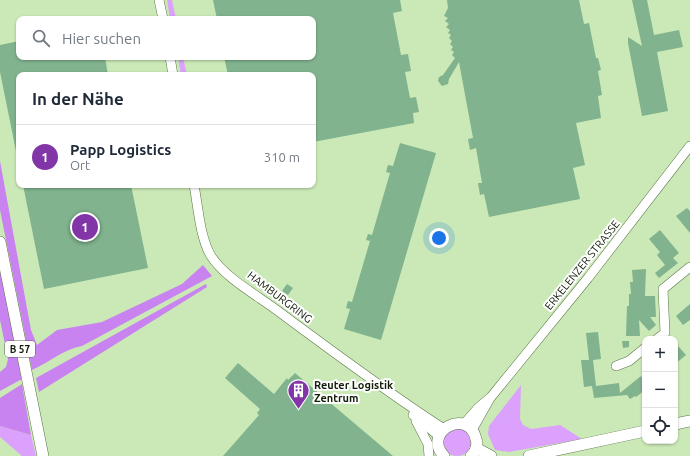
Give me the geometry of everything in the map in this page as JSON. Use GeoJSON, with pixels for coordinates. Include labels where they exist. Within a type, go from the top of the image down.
{"type":"FeatureCollection","features":[{"type":"Feature","properties":{"kind":"main road","name":"B 57"},"geometry":{"type":"LineString","coordinates":[[0,242],[43,456]]}},
{"type":"Feature","properties":{"kind":"main road"},"geometry":{"type":"LineString","coordinates":[[678,423],[690,421]]}},
{"type":"Feature","properties":{"kind":"main road"},"geometry":{"type":"LineString","coordinates":[[442,455],[438,442],[441,433],[453,424],[468,427],[477,442],[474,452],[491,456]]}},
{"type":"Feature","properties":{"kind":"main road"},"geometry":{"type":"LineString","coordinates":[[529,456],[642,432]]}},
{"type":"Feature","properties":{"kind":"street"},"geometry":{"type":"LineString","coordinates":[[159,0],[162,16]]}},
{"type":"Feature","properties":{"kind":"street"},"geometry":{"type":"LineString","coordinates":[[170,60],[172,72]]}},
{"type":"Feature","properties":{"kind":"street","name":"ERKELENZER STRASSE"},"geometry":{"type":"LineString","coordinates":[[468,427],[478,408],[491,397],[588,278],[690,146]]}},
{"type":"Feature","properties":{"kind":"street","name":"HAMBURGRING"},"geometry":{"type":"LineString","coordinates":[[195,188],[204,237],[210,255],[218,264],[249,290],[396,399]]}},
{"type":"Feature","properties":{"kind":"street"},"geometry":{"type":"LineString","coordinates":[[661,336],[665,333],[663,289],[690,267]]}},
{"type":"Feature","properties":{"kind":"street"},"geometry":{"type":"LineString","coordinates":[[616,366],[629,361],[642,350]]}},
{"type":"Feature","properties":{"kind":"street"},"geometry":{"type":"LineString","coordinates":[[396,399],[413,414],[441,433]]}},
{"type":"Feature","properties":{"kind":"street"},"geometry":{"type":"LineString","coordinates":[[396,399],[441,433]]}},
{"type":"Feature","properties":{"kind":"street"},"geometry":{"type":"LineString","coordinates":[[413,414],[428,444],[429,456]]}},
{"type":"Feature","properties":{"kind":"shaded area"},"geometry":{"type":"Polygon","coordinates":[[[167,0],[172,0],[175,16],[170,16],[167,0]]]}},
{"type":"Feature","properties":{"kind":"shaded area"},"geometry":{"type":"Polygon","coordinates":[[[178,60],[184,60],[186,72],[180,72],[178,60]]]}},
{"type":"Feature","properties":{"kind":"shaded area"},"geometry":{"type":"Polygon","coordinates":[[[0,161],[31,330],[37,345],[57,330],[102,322],[182,284],[203,265],[212,276],[82,346],[62,353],[32,370],[0,210],[0,161]]]}},
{"type":"Feature","properties":{"kind":"shaded area"},"geometry":{"type":"Polygon","coordinates":[[[0,267],[22,379],[0,391],[0,372],[6,367],[8,359],[0,320],[0,267]]]}},
{"type":"Feature","properties":{"kind":"shaded area"},"geometry":{"type":"Polygon","coordinates":[[[206,284],[207,287],[39,392],[36,378],[206,284]]]}},
{"type":"Feature","properties":{"kind":"shaded area"},"geometry":{"type":"Polygon","coordinates":[[[22,384],[31,435],[0,426],[0,398],[22,384]]]}},
{"type":"Feature","properties":{"kind":"shaded area"},"geometry":{"type":"Polygon","coordinates":[[[521,385],[520,419],[523,425],[531,429],[560,425],[582,439],[509,452],[495,450],[488,434],[489,426],[521,385]]]}},
{"type":"Feature","properties":{"kind":"shaded area"},"geometry":{"type":"Polygon","coordinates":[[[0,426],[31,435],[36,456],[22,456],[0,437],[0,426]]]}},
{"type":"Feature","properties":{"kind":"shaded area"},"geometry":{"type":"Polygon","coordinates":[[[457,428],[463,429],[467,432],[470,436],[470,448],[467,452],[463,455],[457,456],[451,455],[447,452],[444,448],[443,442],[444,436],[447,432],[451,429],[457,428]]]}},
{"type":"Feature","properties":{"kind":"building"},"geometry":{"type":"Polygon","coordinates":[[[213,0],[400,0],[402,11],[393,13],[401,55],[408,54],[411,71],[405,72],[410,98],[416,97],[419,112],[413,113],[414,123],[316,141],[316,72],[227,72],[225,60],[316,60],[316,16],[216,16],[213,0]]]}},
{"type":"Feature","properties":{"kind":"building"},"geometry":{"type":"Polygon","coordinates":[[[447,0],[579,0],[584,24],[589,23],[596,58],[598,58],[601,70],[598,71],[602,95],[598,96],[601,118],[576,123],[585,165],[573,168],[580,199],[489,217],[484,194],[480,195],[478,183],[482,183],[476,148],[470,150],[468,139],[473,138],[459,62],[449,79],[448,84],[442,86],[438,81],[439,77],[443,75],[455,58],[452,55],[454,52],[451,50],[453,47],[450,44],[452,41],[449,38],[451,35],[448,33],[450,30],[446,27],[449,24],[445,21],[448,18],[444,16],[448,8],[447,0]]]}},
{"type":"Feature","properties":{"kind":"building"},"geometry":{"type":"Polygon","coordinates":[[[632,0],[647,0],[654,35],[679,30],[683,47],[657,52],[668,111],[642,116],[628,43],[628,37],[642,46],[632,0]]]}},
{"type":"Feature","properties":{"kind":"building"},"geometry":{"type":"Polygon","coordinates":[[[16,42],[16,60],[106,60],[108,72],[16,72],[16,151],[0,72],[0,45],[16,42]]]}},
{"type":"Feature","properties":{"kind":"building"},"geometry":{"type":"Polygon","coordinates":[[[400,143],[436,153],[381,340],[344,329],[350,309],[346,308],[348,301],[352,302],[370,241],[366,240],[368,234],[372,235],[390,173],[386,172],[388,165],[393,166],[400,143]]]}},
{"type":"Feature","properties":{"kind":"building"},"geometry":{"type":"Polygon","coordinates":[[[24,188],[132,188],[148,268],[44,289],[24,188]]]}},
{"type":"Feature","properties":{"kind":"building"},"geometry":{"type":"Polygon","coordinates":[[[687,208],[690,211],[690,233],[676,216],[687,208]]]}},
{"type":"Feature","properties":{"kind":"building"},"geometry":{"type":"Polygon","coordinates":[[[660,230],[679,253],[673,258],[678,263],[659,278],[655,273],[665,265],[657,255],[660,252],[649,239],[660,230]]]}},
{"type":"Feature","properties":{"kind":"building"},"geometry":{"type":"Polygon","coordinates":[[[646,269],[645,296],[655,296],[656,317],[650,317],[656,325],[649,331],[639,320],[640,336],[626,336],[627,306],[629,306],[629,294],[631,294],[630,282],[633,282],[632,270],[646,269]]]}},
{"type":"Feature","properties":{"kind":"building"},"geometry":{"type":"Polygon","coordinates":[[[287,284],[293,288],[288,295],[282,291],[287,284]]]}},
{"type":"Feature","properties":{"kind":"building"},"geometry":{"type":"Polygon","coordinates":[[[690,304],[690,320],[683,325],[676,316],[690,304]]]}},
{"type":"Feature","properties":{"kind":"building"},"geometry":{"type":"Polygon","coordinates":[[[598,332],[601,359],[593,360],[596,386],[619,383],[620,393],[641,376],[642,392],[630,399],[627,395],[594,398],[592,386],[584,387],[581,360],[589,360],[586,333],[598,332]]]}},
{"type":"Feature","properties":{"kind":"building"},"geometry":{"type":"Polygon","coordinates":[[[622,341],[629,341],[629,347],[623,348],[622,341]]]}},
{"type":"Feature","properties":{"kind":"building"},"geometry":{"type":"Polygon","coordinates":[[[678,346],[686,355],[678,362],[678,346]]]}},
{"type":"Feature","properties":{"kind":"building","name":"Reuter Logistik Zentrum"},"geometry":{"type":"Polygon","coordinates":[[[238,363],[274,394],[287,378],[288,380],[295,373],[393,456],[223,456],[259,415],[257,413],[260,409],[225,378],[238,363]]]}},
{"type":"Feature","properties":{"kind":"place","name":"Papp Logistics"},"geometry":{"type":"Point","coordinates":[85,227]}},
{"type":"Feature","properties":{"kind":"place","name":"Reuter Logistik Zentrum"},"geometry":{"type":"Point","coordinates":[299,410]}}]}
